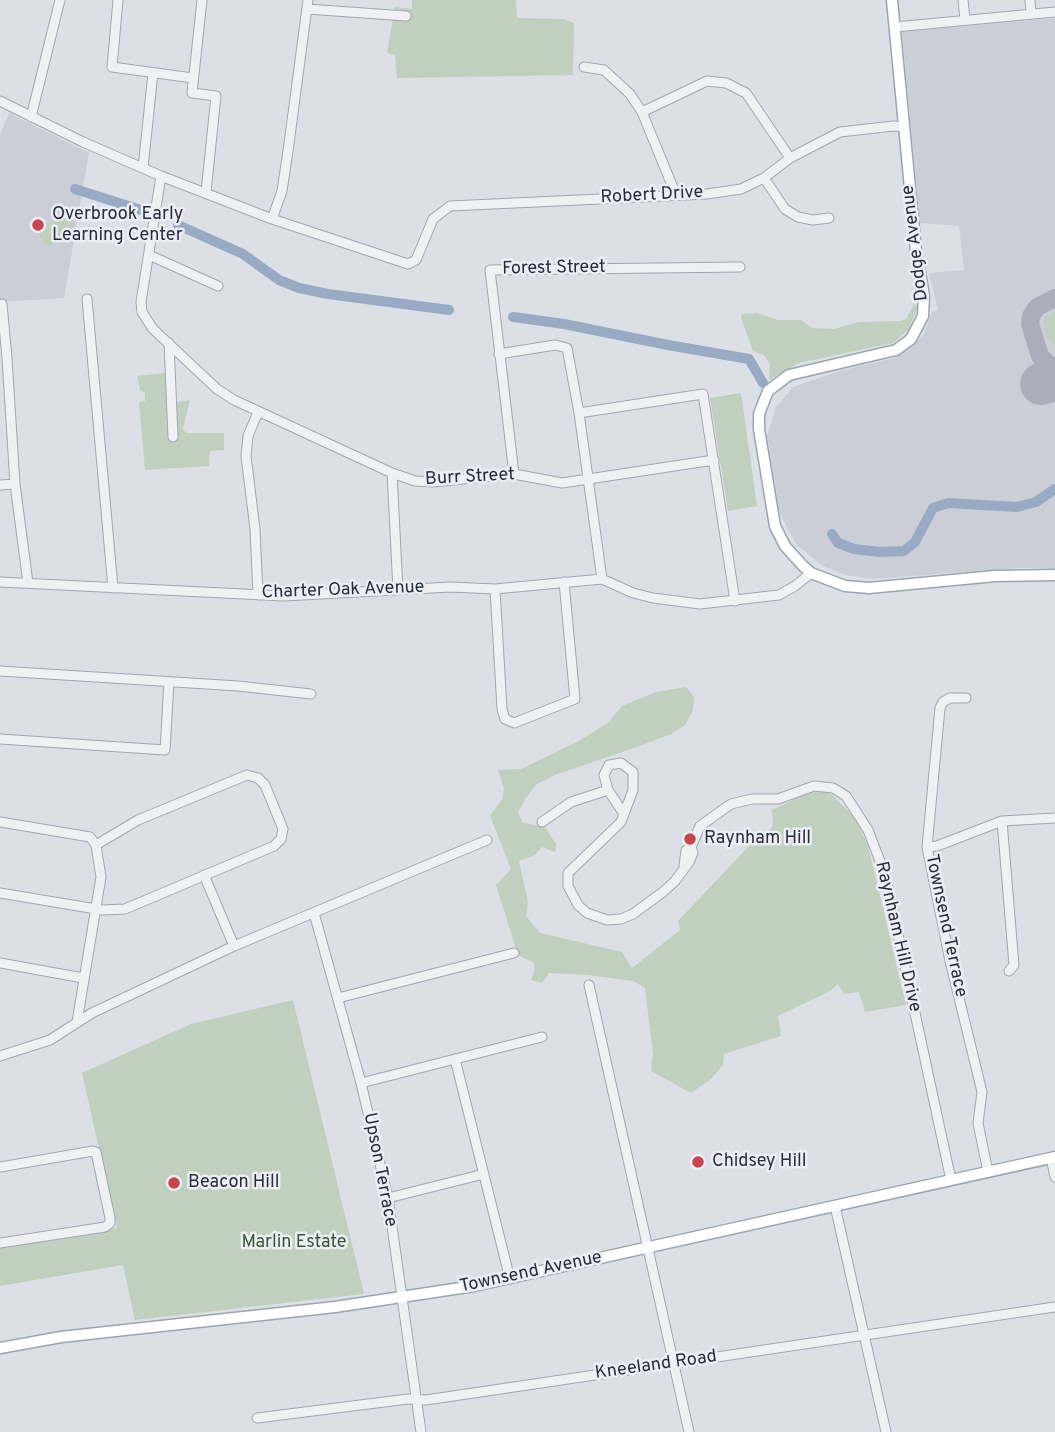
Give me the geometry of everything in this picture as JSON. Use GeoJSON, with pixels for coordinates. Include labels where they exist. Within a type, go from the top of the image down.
{"type":"FeatureCollection","features":[{"type":"Feature","properties":{"kind":"main road","name":"Dodge Avenue"},"geometry":{"type":"LineString","coordinates":[[811,573],[785,546],[775,526],[759,429],[759,414],[768,391],[784,377],[891,352],[906,344],[919,327],[925,302],[916,251],[892,0]]}},
{"type":"Feature","properties":{"kind":"main road"},"geometry":{"type":"LineString","coordinates":[[811,573],[845,586],[869,588],[995,576],[1055,575]]}},
{"type":"Feature","properties":{"kind":"main road","name":"Townsend Avenue"},"geometry":{"type":"LineString","coordinates":[[0,1348],[61,1337],[401,1298],[510,1279],[1053,1158]]}},
{"type":"Feature","properties":{"kind":"street"},"geometry":{"type":"LineString","coordinates":[[31,117],[60,0]]}},
{"type":"Feature","properties":{"kind":"street"},"geometry":{"type":"LineString","coordinates":[[118,0],[111,67],[193,78]]}},
{"type":"Feature","properties":{"kind":"street"},"geometry":{"type":"LineString","coordinates":[[202,0],[192,93],[216,96],[206,192]]}},
{"type":"Feature","properties":{"kind":"street"},"geometry":{"type":"LineString","coordinates":[[962,0],[965,20]]}},
{"type":"Feature","properties":{"kind":"street"},"geometry":{"type":"LineString","coordinates":[[1030,0],[1031,14]]}},
{"type":"Feature","properties":{"kind":"street"},"geometry":{"type":"LineString","coordinates":[[0,101],[160,176],[272,219],[282,191],[308,4],[406,16]]}},
{"type":"Feature","properties":{"kind":"street"},"geometry":{"type":"LineString","coordinates":[[895,27],[1055,12]]}},
{"type":"Feature","properties":{"kind":"street"},"geometry":{"type":"LineString","coordinates":[[584,67],[604,70],[624,88],[642,112],[676,195]]}},
{"type":"Feature","properties":{"kind":"street"},"geometry":{"type":"LineString","coordinates":[[142,168],[153,73]]}},
{"type":"Feature","properties":{"kind":"street"},"geometry":{"type":"LineString","coordinates":[[642,112],[707,81],[726,83],[746,93],[790,158]]}},
{"type":"Feature","properties":{"kind":"street","name":"Robert Drive"},"geometry":{"type":"LineString","coordinates":[[272,219],[400,264],[408,264],[416,260],[433,219],[450,206],[707,194],[741,189],[764,178],[790,158],[840,132],[904,127]]}},
{"type":"Feature","properties":{"kind":"street","name":"Burr Street"},"geometry":{"type":"LineString","coordinates":[[160,176],[141,302],[142,312],[149,324],[217,389],[258,412],[392,473],[409,479],[433,482],[514,474],[556,483],[714,460]]}},
{"type":"Feature","properties":{"kind":"street"},"geometry":{"type":"LineString","coordinates":[[764,178],[785,209],[798,217],[813,220],[829,218]]}},
{"type":"Feature","properties":{"kind":"street"},"geometry":{"type":"LineString","coordinates":[[149,255],[218,286]]}},
{"type":"Feature","properties":{"kind":"street","name":"Forest Street"},"geometry":{"type":"LineString","coordinates":[[514,474],[490,270],[740,267]]}},
{"type":"Feature","properties":{"kind":"street"},"geometry":{"type":"LineString","coordinates":[[87,299],[113,588]]}},
{"type":"Feature","properties":{"kind":"street"},"geometry":{"type":"LineString","coordinates":[[2,304],[15,484],[28,583]]}},
{"type":"Feature","properties":{"kind":"street"},"geometry":{"type":"LineString","coordinates":[[169,343],[173,436]]}},
{"type":"Feature","properties":{"kind":"street"},"geometry":{"type":"LineString","coordinates":[[499,354],[555,345],[564,346],[569,351],[602,579],[633,593],[674,603],[735,601],[783,594],[811,573]]}},
{"type":"Feature","properties":{"kind":"street"},"geometry":{"type":"LineString","coordinates":[[579,413],[702,394],[735,601]]}},
{"type":"Feature","properties":{"kind":"street"},"geometry":{"type":"LineString","coordinates":[[258,412],[248,436],[246,456],[258,595]]}},
{"type":"Feature","properties":{"kind":"street"},"geometry":{"type":"LineString","coordinates":[[392,473],[398,590]]}},
{"type":"Feature","properties":{"kind":"street"},"geometry":{"type":"LineString","coordinates":[[0,485],[15,484]]}},
{"type":"Feature","properties":{"kind":"street","name":"Charter Oak Avenue"},"geometry":{"type":"LineString","coordinates":[[0,582],[293,596],[450,587],[495,589],[602,579]]}},
{"type":"Feature","properties":{"kind":"street"},"geometry":{"type":"LineString","coordinates":[[495,589],[502,709],[505,719],[514,723],[575,699],[564,582]]}},
{"type":"Feature","properties":{"kind":"street"},"geometry":{"type":"LineString","coordinates":[[0,671],[238,686],[310,694]]}},
{"type":"Feature","properties":{"kind":"street"},"geometry":{"type":"LineString","coordinates":[[0,739],[164,750],[169,682]]}},
{"type":"Feature","properties":{"kind":"street","name":"Townsend Terrace"},"geometry":{"type":"LineString","coordinates":[[966,698],[950,698],[943,702],[940,708],[927,847],[948,951],[982,1092],[978,1123],[988,1172]]}},
{"type":"Feature","properties":{"kind":"street","name":"Raynham Hill Drive"},"geometry":{"type":"LineString","coordinates":[[608,789],[604,775],[606,768],[612,763],[621,763],[630,768],[635,776],[634,783],[621,822],[568,873],[571,894],[582,909],[607,920],[621,919],[633,914],[663,892],[689,862],[693,853],[691,847],[700,827],[716,813],[740,801],[778,799],[805,788],[824,786],[839,790],[856,807],[877,848],[885,874],[951,1180]]}},
{"type":"Feature","properties":{"kind":"street"},"geometry":{"type":"LineString","coordinates":[[0,893],[94,908],[125,909],[274,845],[281,839],[281,821],[265,785],[255,776],[242,776],[138,820],[96,845]]}},
{"type":"Feature","properties":{"kind":"street"},"geometry":{"type":"LineString","coordinates":[[542,822],[571,802],[608,789],[624,814]]}},
{"type":"Feature","properties":{"kind":"street"},"geometry":{"type":"LineString","coordinates":[[927,847],[937,846],[1002,821],[1055,818]]}},
{"type":"Feature","properties":{"kind":"street"},"geometry":{"type":"LineString","coordinates":[[1002,821],[1014,965],[1009,971]]}},
{"type":"Feature","properties":{"kind":"street"},"geometry":{"type":"LineString","coordinates":[[0,822],[90,837],[96,845],[100,877],[78,1021]]}},
{"type":"Feature","properties":{"kind":"street"},"geometry":{"type":"LineString","coordinates":[[0,1056],[50,1040],[78,1021],[234,946],[487,840]]}},
{"type":"Feature","properties":{"kind":"street"},"geometry":{"type":"LineString","coordinates":[[204,875],[234,946]]}},
{"type":"Feature","properties":{"kind":"street","name":"Upson Terrace"},"geometry":{"type":"LineString","coordinates":[[314,913],[361,1083],[388,1198],[421,1432]]}},
{"type":"Feature","properties":{"kind":"street"},"geometry":{"type":"LineString","coordinates":[[338,998],[514,953]]}},
{"type":"Feature","properties":{"kind":"street"},"geometry":{"type":"LineString","coordinates":[[0,963],[83,978]]}},
{"type":"Feature","properties":{"kind":"street"},"geometry":{"type":"LineString","coordinates":[[589,985],[689,1432]]}},
{"type":"Feature","properties":{"kind":"street"},"geometry":{"type":"LineString","coordinates":[[361,1083],[542,1037]]}},
{"type":"Feature","properties":{"kind":"street"},"geometry":{"type":"LineString","coordinates":[[455,1059],[510,1279]]}},
{"type":"Feature","properties":{"kind":"street"},"geometry":{"type":"LineString","coordinates":[[0,1167],[96,1152],[110,1218],[108,1225],[0,1243]]}},
{"type":"Feature","properties":{"kind":"street"},"geometry":{"type":"LineString","coordinates":[[1053,1158],[1055,1177]]}},
{"type":"Feature","properties":{"kind":"street"},"geometry":{"type":"LineString","coordinates":[[388,1198],[484,1174]]}},
{"type":"Feature","properties":{"kind":"street"},"geometry":{"type":"LineString","coordinates":[[835,1206],[886,1432]]}},
{"type":"Feature","properties":{"kind":"street","name":"Kneeland Road"},"geometry":{"type":"LineString","coordinates":[[257,1418],[416,1400],[1055,1307]]}},
{"type":"Feature","properties":{"kind":"shaded area"},"geometry":{"type":"Polygon","coordinates":[[[1055,18],[1055,568],[1017,568],[871,579],[845,575],[821,565],[796,544],[780,514],[767,436],[776,407],[793,387],[839,371],[895,358],[911,348],[924,334],[932,312],[938,310],[929,273],[964,270],[959,226],[920,223],[902,32],[1055,18]]]}},
{"type":"Feature","properties":{"kind":"shaded area","name":"Overbrook Early Learning Center"},"geometry":{"type":"Polygon","coordinates":[[[9,113],[89,153],[64,298],[0,302],[0,135],[9,113]]]}},
{"type":"Feature","properties":{"kind":"green space"},"geometry":{"type":"Polygon","coordinates":[[[412,0],[516,0],[517,18],[564,19],[574,23],[573,75],[397,78],[395,55],[387,53],[395,7],[412,9],[412,0]]]}},
{"type":"Feature","properties":{"kind":"green space"},"geometry":{"type":"Polygon","coordinates":[[[64,212],[75,226],[48,247],[37,233],[64,212]]]}},
{"type":"Feature","properties":{"kind":"green space"},"geometry":{"type":"Polygon","coordinates":[[[914,304],[918,306],[909,329],[893,343],[799,363],[769,380],[770,365],[764,355],[753,351],[741,318],[742,314],[757,313],[778,320],[801,320],[812,328],[834,329],[859,322],[901,321],[906,319],[914,304]]]}},
{"type":"Feature","properties":{"kind":"green space"},"geometry":{"type":"Polygon","coordinates":[[[1055,311],[1055,346],[1046,337],[1043,323],[1045,317],[1055,311]]]}},
{"type":"Feature","properties":{"kind":"green space"},"geometry":{"type":"Polygon","coordinates":[[[167,373],[170,403],[190,400],[183,429],[186,433],[224,433],[224,450],[210,451],[209,466],[145,470],[139,402],[145,401],[145,393],[140,390],[137,376],[167,373]]]}},
{"type":"Feature","properties":{"kind":"green space"},"geometry":{"type":"Polygon","coordinates":[[[741,393],[757,506],[728,511],[710,398],[741,393]]]}},
{"type":"Feature","properties":{"kind":"green space"},"geometry":{"type":"Polygon","coordinates":[[[686,687],[694,697],[693,710],[685,725],[671,734],[555,775],[537,784],[525,799],[518,813],[523,823],[545,827],[556,844],[555,852],[542,847],[535,855],[519,861],[528,902],[526,916],[540,933],[622,952],[632,968],[680,930],[678,921],[749,846],[763,839],[773,825],[772,810],[804,795],[830,793],[856,819],[868,846],[906,1005],[865,1012],[859,992],[844,994],[838,984],[830,991],[778,1016],[781,1036],[724,1054],[723,1065],[711,1079],[691,1093],[651,1071],[653,1054],[645,988],[633,981],[588,975],[549,973],[542,983],[531,980],[534,963],[518,955],[496,885],[511,869],[490,816],[502,799],[504,789],[498,770],[521,769],[579,741],[609,722],[622,706],[656,692],[686,687]]]}},
{"type":"Feature","properties":{"kind":"green space","name":"Marlin Estate"},"geometry":{"type":"Polygon","coordinates":[[[293,1000],[364,1294],[135,1320],[123,1265],[0,1286],[0,1247],[117,1228],[82,1073],[191,1024],[293,1000]]]}},
{"type":"Feature","properties":{"kind":"waterway"},"geometry":{"type":"LineString","coordinates":[[75,189],[144,211]]}},
{"type":"Feature","properties":{"kind":"waterway"},"geometry":{"type":"LineString","coordinates":[[178,225],[243,254],[279,280],[299,288],[449,310]]}},
{"type":"Feature","properties":{"kind":"waterway"},"geometry":{"type":"LineString","coordinates":[[513,317],[749,359],[763,383]]}},
{"type":"Feature","properties":{"kind":"waterway"},"geometry":{"type":"LineString","coordinates":[[832,534],[838,543],[854,549],[904,551],[915,542],[933,508],[948,503],[1017,507],[1036,502],[1055,489]]}},
{"type":"Feature","properties":{"kind":"taxiway"},"geometry":{"type":"LineString","coordinates":[[1055,298],[1037,307],[1031,316],[1030,324],[1040,356],[1055,370]]}},
{"type":"Feature","properties":{"kind":"runway"},"geometry":{"type":"LineString","coordinates":[[1041,384],[1055,380]]}},
{"type":"Feature","properties":{"kind":"place","name":"Overbrook Early Learning Center"},"geometry":{"type":"Point","coordinates":[38,225]}},
{"type":"Feature","properties":{"kind":"place","name":"Raynham Hill"},"geometry":{"type":"Point","coordinates":[690,839]}},
{"type":"Feature","properties":{"kind":"place","name":"Chidsey Hill"},"geometry":{"type":"Point","coordinates":[698,1162]}},
{"type":"Feature","properties":{"kind":"place","name":"Beacon Hill"},"geometry":{"type":"Point","coordinates":[174,1183]}}]}
